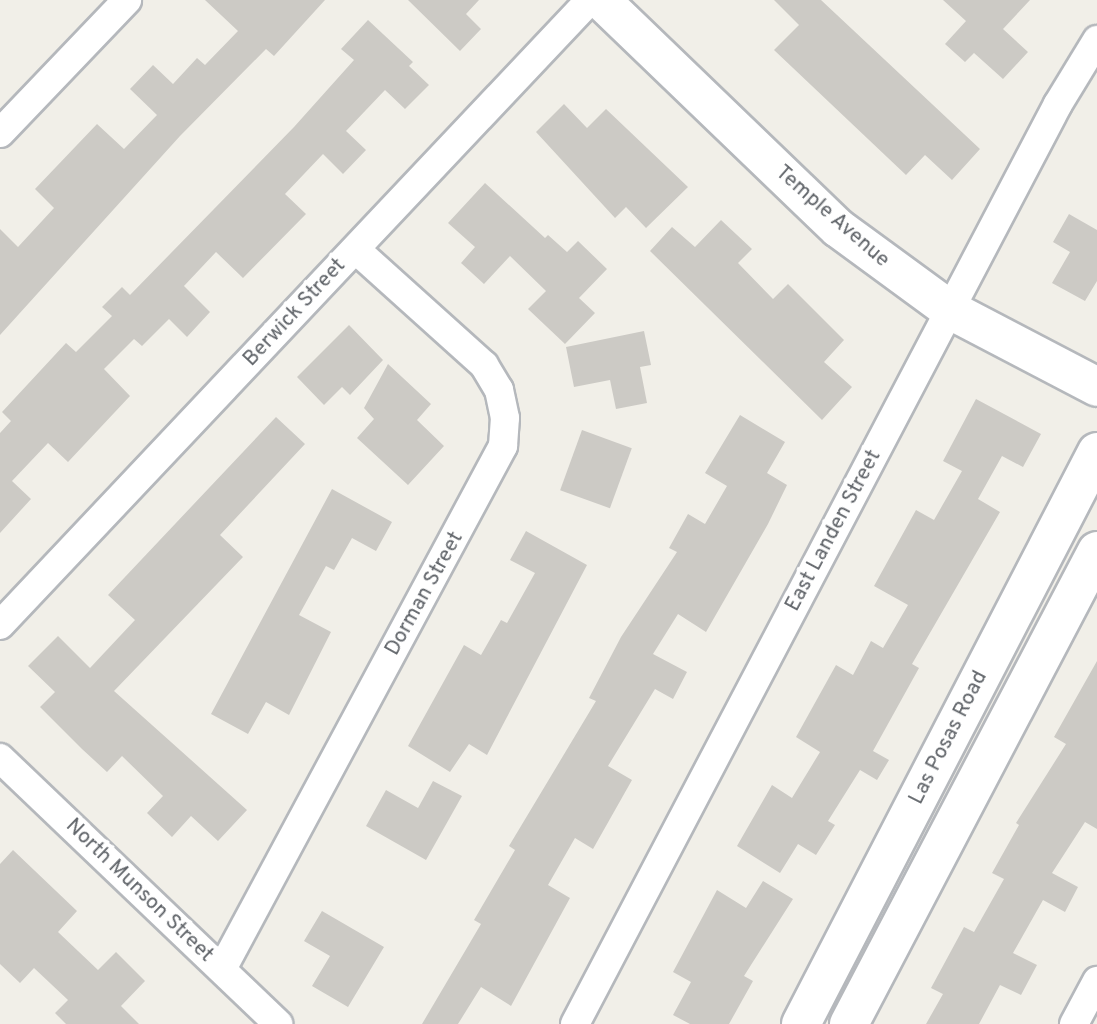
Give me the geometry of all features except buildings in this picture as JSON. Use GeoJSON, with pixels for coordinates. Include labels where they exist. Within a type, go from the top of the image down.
{"type":"FeatureCollection","features":[{"type":"Feature","properties":{"kind":"main road","name":"Temple Avenue"},"geometry":{"type":"LineString","coordinates":[[601,0],[838,228],[950,310],[1097,387]]}},
{"type":"Feature","properties":{"kind":"main road","name":"Las Posas Road"},"geometry":{"type":"LineString","coordinates":[[801,1024],[1097,452]]}},
{"type":"Feature","properties":{"kind":"main road","name":"Las Posas Road"},"geometry":{"type":"LineString","coordinates":[[849,1024],[1097,551]]}},
{"type":"Feature","properties":{"kind":"street"},"geometry":{"type":"LineString","coordinates":[[0,133],[127,0]]}},
{"type":"Feature","properties":{"kind":"street","name":"Berwick Street"},"geometry":{"type":"LineString","coordinates":[[0,625],[590,0]]}},
{"type":"Feature","properties":{"kind":"street","name":"East Landen Street"},"geometry":{"type":"LineString","coordinates":[[575,1024],[950,310],[1097,40]]}},
{"type":"Feature","properties":{"kind":"street","name":"Dorman Street"},"geometry":{"type":"LineString","coordinates":[[222,969],[503,446],[505,418],[499,390],[484,365],[355,249]]}},
{"type":"Feature","properties":{"kind":"street","name":"North Munson Street"},"geometry":{"type":"LineString","coordinates":[[0,758],[278,1024]]}},
{"type":"Feature","properties":{"kind":"street"},"geometry":{"type":"LineString","coordinates":[[1074,1024],[1097,981]]}}]}
